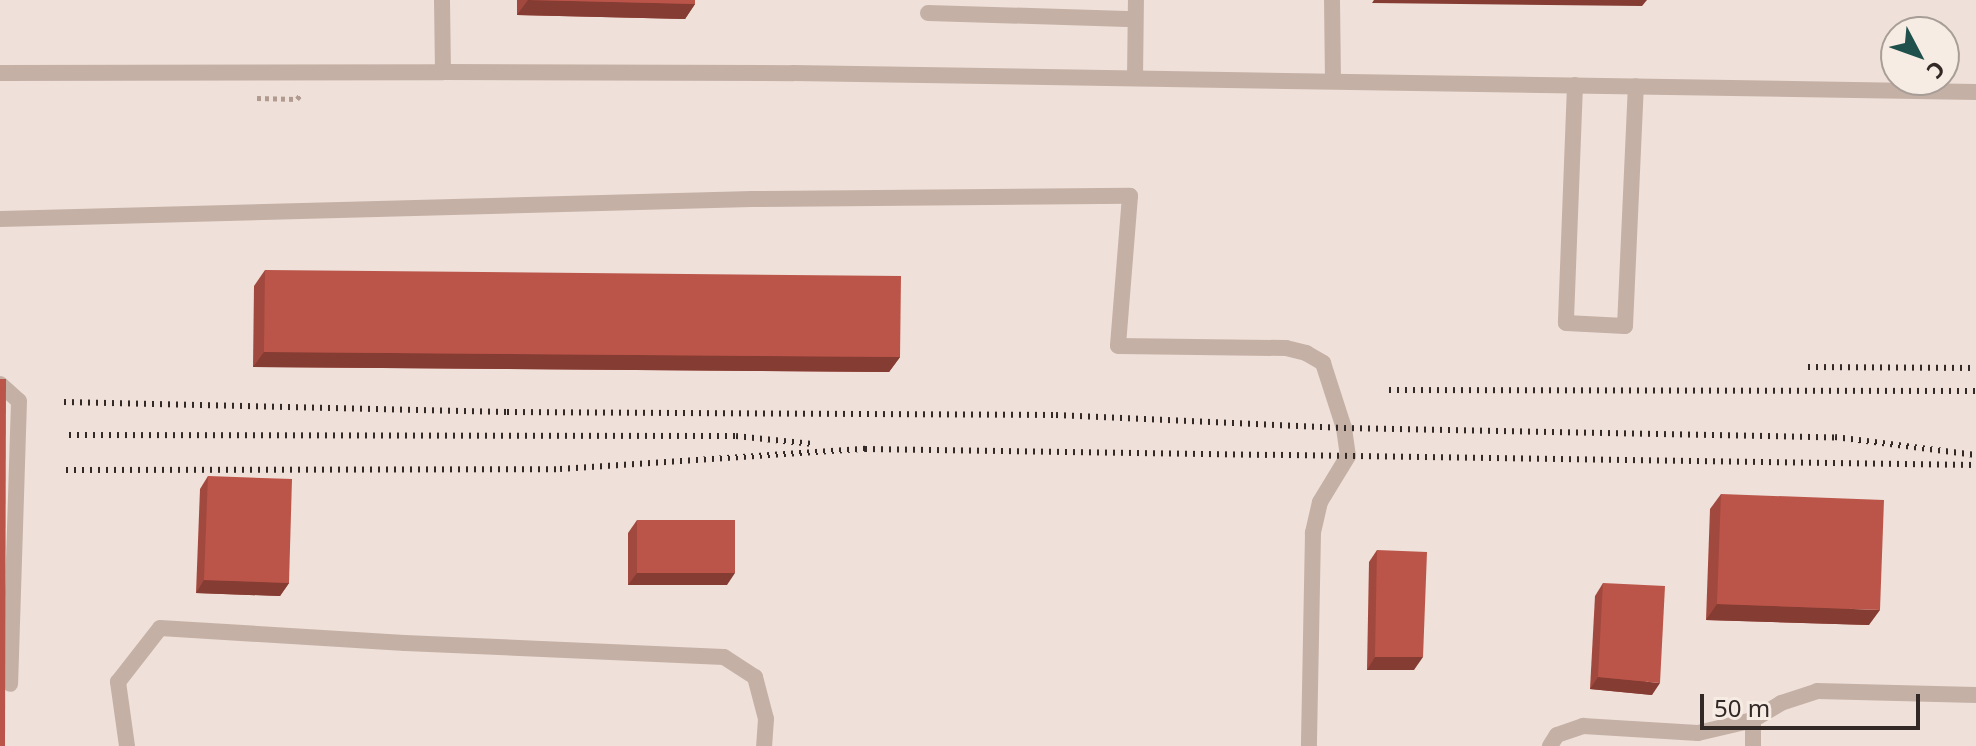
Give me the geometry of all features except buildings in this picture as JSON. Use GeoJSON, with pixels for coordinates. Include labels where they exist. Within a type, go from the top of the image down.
{"type":"FeatureCollection","features":[{"type":"Feature","properties":{"kind":"lane"},"geometry":{"type":"LineString","coordinates":[[442,0],[443,72]]}},
{"type":"Feature","properties":{"kind":"lane"},"geometry":{"type":"LineString","coordinates":[[1135,78],[1136,0]]}},
{"type":"Feature","properties":{"kind":"lane"},"geometry":{"type":"LineString","coordinates":[[1332,0],[1333,81]]}},
{"type":"Feature","properties":{"kind":"lane"},"geometry":{"type":"LineString","coordinates":[[928,13],[1135,19]]}},
{"type":"Feature","properties":{"kind":"lane"},"geometry":{"type":"LineString","coordinates":[[0,73],[443,72],[1135,78],[1976,92]]}},
{"type":"Feature","properties":{"kind":"lane"},"geometry":{"type":"LineString","coordinates":[[1575,85],[1566,323],[1625,326],[1636,86]]}},
{"type":"Feature","properties":{"kind":"lane"},"geometry":{"type":"LineString","coordinates":[[0,219],[752,199],[1130,196],[1118,346],[1286,348],[1306,353],[1323,363],[1344,428],[1348,456],[1320,502],[1313,533],[1309,746]]}},
{"type":"Feature","properties":{"kind":"lane"},"geometry":{"type":"LineString","coordinates":[[0,384],[19,401],[10,684]]}},
{"type":"Feature","properties":{"kind":"lane"},"geometry":{"type":"LineString","coordinates":[[127,746],[118,682],[160,628],[724,657],[755,677],[766,719],[764,746]]}},
{"type":"Feature","properties":{"kind":"lane"},"geometry":{"type":"LineString","coordinates":[[1550,746],[1557,735],[1583,726],[1698,733],[1753,720],[1781,703],[1817,691],[1976,695]]}},
{"type":"Feature","properties":{"kind":"lane"},"geometry":{"type":"LineString","coordinates":[[1753,720],[1753,746]]}},
{"type":"Feature","properties":{"kind":"railway"},"geometry":{"type":"LineString","coordinates":[[1808,367],[1976,368]]}},
{"type":"Feature","properties":{"kind":"railway"},"geometry":{"type":"LineString","coordinates":[[1389,390],[1976,391]]}},
{"type":"Feature","properties":{"kind":"railway"},"geometry":{"type":"LineString","coordinates":[[64,402],[507,412],[1056,415],[1344,428],[1835,437],[1976,455]]}},
{"type":"Feature","properties":{"kind":"railway"},"geometry":{"type":"LineString","coordinates":[[69,435],[736,436],[813,444]]}},
{"type":"Feature","properties":{"kind":"railway"},"geometry":{"type":"LineString","coordinates":[[66,470],[560,469],[865,449],[1976,465]]}}]}
